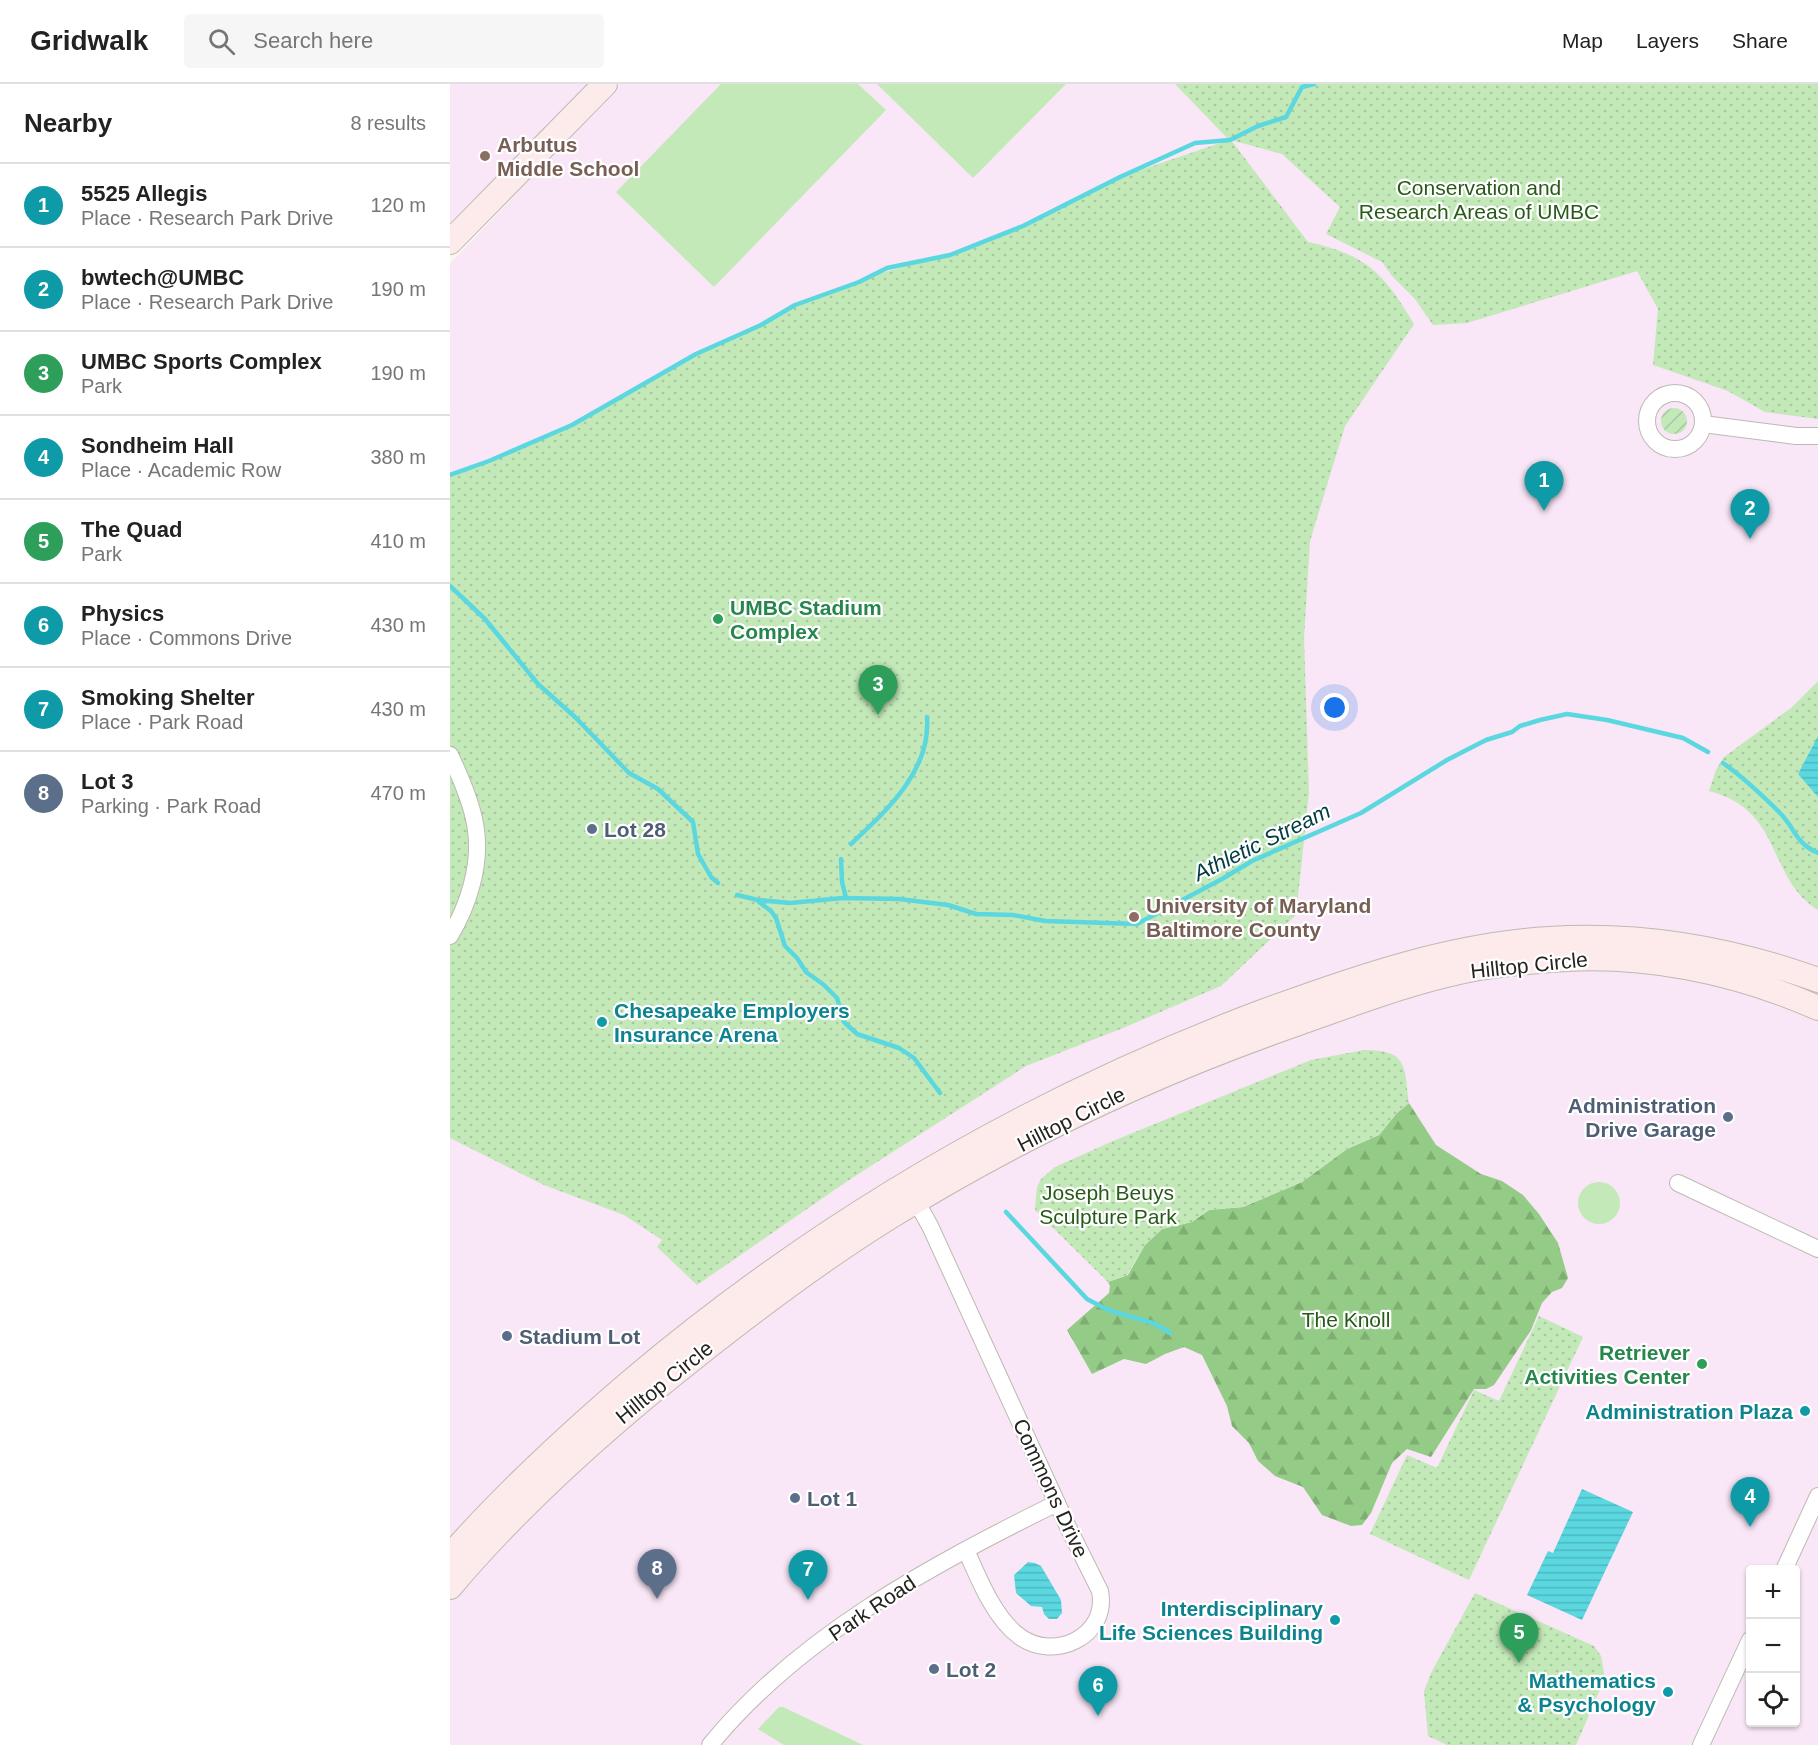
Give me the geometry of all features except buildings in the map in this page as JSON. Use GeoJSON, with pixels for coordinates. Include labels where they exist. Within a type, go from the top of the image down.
{"type":"FeatureCollection","features":[{"type":"Feature","properties":{"kind":"street"},"geometry":{"type":"LineString","coordinates":[[450,242],[605,84]]}},
{"type":"Feature","properties":{"kind":"street"},"geometry":{"type":"LineString","coordinates":[[1703,424],[1796,436],[1818,436]]}},
{"type":"Feature","properties":{"kind":"street"},"geometry":{"type":"LineString","coordinates":[[450,755],[473,818],[477,852],[466,904],[450,936]]}},
{"type":"Feature","properties":{"kind":"street","name":"Hilltop Circle"},"geometry":{"type":"LineString","coordinates":[[450,1587],[473,1560],[551,1482],[608,1429],[670,1376],[748,1315],[831,1256],[911,1192],[1064,1096],[1143,1060],[1306,996],[1377,972],[1446,954],[1517,942],[1605,938],[1706,949],[1756,960],[1818,980]]}},
{"type":"Feature","properties":{"kind":"street","name":"Hilltop Circle"},"geometry":{"type":"LineString","coordinates":[[450,1556],[535,1467],[594,1413],[659,1358],[755,1284],[818,1240],[911,1192],[1080,1111],[1236,1044],[1383,993],[1480,968],[1552,959],[1603,958],[1662,963],[1706,971],[1755,984],[1818,1008]]}},
{"type":"Feature","properties":{"kind":"street"},"geometry":{"type":"LineString","coordinates":[[1678,1183],[1818,1250]]}},
{"type":"Feature","properties":{"kind":"street","name":"Commons Drive"},"geometry":{"type":"LineString","coordinates":[[911,1192],[933,1231],[1100,1591],[1102,1603],[1100,1613],[1092,1629],[1082,1638],[1054,1646],[1037,1645],[1020,1638],[1007,1626],[988,1597],[966,1550]]}},
{"type":"Feature","properties":{"kind":"street"},"geometry":{"type":"LineString","coordinates":[[1786,1565],[1818,1496]]}},
{"type":"Feature","properties":{"kind":"street","name":"Park Road"},"geometry":{"type":"LineString","coordinates":[[710,1745],[734,1715],[807,1652],[897,1589],[966,1550],[1058,1503]]}},
{"type":"Feature","properties":{"kind":"street"},"geometry":{"type":"LineString","coordinates":[[1701,1745],[1746,1649]]}},
{"type":"Feature","properties":{"kind":"shaded area","name":"Arbutus Middle School"},"geometry":{"type":"Polygon","coordinates":[[[450,84],[589,84],[450,228],[450,84]]]}},
{"type":"Feature","properties":{"kind":"shaded area","name":"University of Maryland Baltimore County"},"geometry":{"type":"Polygon","coordinates":[[[620,84],[1818,84],[1818,1745],[450,1745],[450,264],[620,84]]]}},
{"type":"Feature","properties":{"kind":"green space"},"geometry":{"type":"Polygon","coordinates":[[[721,84],[858,84],[886,110],[714,287],[616,192],[721,84]]]}},
{"type":"Feature","properties":{"kind":"green space"},"geometry":{"type":"Polygon","coordinates":[[[877,84],[1066,84],[973,178],[877,84]]]}},
{"type":"Feature","properties":{"kind":"green space","name":"Conservation and Research Areas of UMBC"},"geometry":{"type":"Polygon","coordinates":[[[1175,84],[1818,84],[1818,419],[1765,412],[1728,391],[1653,365],[1658,309],[1637,271],[1467,323],[1433,325],[1415,299],[1392,276],[1382,262],[1326,234],[1340,207],[1282,154],[1231,140],[1308,242],[1346,253],[1372,269],[1393,292],[1414,324],[1345,426],[1310,541],[1304,638],[1309,793],[1296,915],[1221,986],[1026,1066],[846,1182],[697,1285],[657,1247],[662,1240],[624,1215],[544,1185],[450,1138],[450,474],[490,461],[572,425],[657,377],[795,305],[873,275],[950,255],[1013,230],[1120,177],[1229,140],[1175,84]]]}},
{"type":"Feature","properties":{"kind":"green space"},"geometry":{"type":"Polygon","coordinates":[[[1674,408],[1683,412],[1687,421],[1683,430],[1674,434],[1665,430],[1661,421],[1665,412],[1674,408]]]}},
{"type":"Feature","properties":{"kind":"green space"},"geometry":{"type":"Polygon","coordinates":[[[1818,681],[1818,910],[1801,896],[1790,881],[1763,829],[1750,813],[1733,800],[1709,791],[1716,770],[1724,757],[1791,708],[1818,681]]]}},
{"type":"Feature","properties":{"kind":"green space","name":"Joseph Beuys Sculpture Park"},"geometry":{"type":"Polygon","coordinates":[[[1364,1050],[1389,1053],[1397,1057],[1402,1063],[1406,1080],[1409,1103],[1397,1113],[1379,1135],[1347,1149],[1302,1182],[1243,1207],[1209,1210],[1192,1222],[1162,1229],[1145,1245],[1127,1275],[1108,1282],[1035,1210],[1037,1187],[1041,1179],[1055,1167],[1311,1060],[1364,1050]]]}},
{"type":"Feature","properties":{"kind":"green space","name":"The Knoll"},"geometry":{"type":"Polygon","coordinates":[[[1409,1103],[1436,1145],[1481,1174],[1502,1181],[1523,1195],[1558,1243],[1568,1278],[1562,1288],[1552,1292],[1542,1303],[1531,1330],[1494,1385],[1486,1389],[1474,1389],[1431,1457],[1407,1449],[1392,1463],[1371,1513],[1362,1525],[1351,1526],[1322,1515],[1303,1487],[1275,1476],[1258,1461],[1249,1443],[1232,1426],[1227,1406],[1202,1355],[1184,1347],[1146,1364],[1124,1359],[1092,1374],[1067,1330],[1109,1293],[1108,1282],[1128,1275],[1145,1245],[1162,1229],[1192,1222],[1209,1210],[1243,1207],[1302,1182],[1347,1149],[1379,1135],[1397,1113],[1409,1103]]]}},
{"type":"Feature","properties":{"kind":"green space"},"geometry":{"type":"Polygon","coordinates":[[[1599,1182],[1607,1183],[1614,1188],[1619,1195],[1619,1211],[1614,1218],[1607,1223],[1599,1224],[1591,1223],[1584,1218],[1579,1211],[1578,1203],[1579,1195],[1584,1188],[1591,1183],[1599,1182]]]}},
{"type":"Feature","properties":{"kind":"green space"},"geometry":{"type":"Polygon","coordinates":[[[1539,1316],[1583,1337],[1469,1580],[1370,1534],[1407,1455],[1437,1468],[1474,1390],[1499,1401],[1539,1316]]]}},
{"type":"Feature","properties":{"kind":"green space"},"geometry":{"type":"Polygon","coordinates":[[[1475,1593],[1594,1646],[1601,1656],[1605,1678],[1576,1745],[1447,1745],[1428,1736],[1424,1691],[1432,1671],[1475,1593]]]}},
{"type":"Feature","properties":{"kind":"green space"},"geometry":{"type":"Polygon","coordinates":[[[779,1707],[863,1745],[784,1745],[758,1729],[779,1707]]]}},
{"type":"Feature","properties":{"kind":"water"},"geometry":{"type":"Polygon","coordinates":[[[1818,736],[1818,797],[1798,774],[1818,736]]]}},
{"type":"Feature","properties":{"kind":"water"},"geometry":{"type":"Polygon","coordinates":[[[1582,1489],[1633,1512],[1582,1620],[1527,1595],[1548,1551],[1553,1553],[1582,1489]]]}},
{"type":"Feature","properties":{"kind":"water"},"geometry":{"type":"Polygon","coordinates":[[[1028,1562],[1041,1566],[1061,1600],[1062,1613],[1057,1619],[1049,1619],[1042,1607],[1031,1606],[1016,1593],[1014,1575],[1028,1562]]]}},
{"type":"Feature","properties":{"kind":"waterway"},"geometry":{"type":"LineString","coordinates":[[450,475],[489,461],[572,425],[696,354],[761,325],[795,305],[859,282],[887,268],[950,255],[1023,226],[1120,177],[1195,143],[1230,140],[1258,126],[1286,117],[1302,87],[1314,84]]}},
{"type":"Feature","properties":{"kind":"waterway"},"geometry":{"type":"LineString","coordinates":[[450,586],[485,619],[538,684],[575,717],[629,773],[658,789],[693,822],[698,854],[711,877],[718,883]]}},
{"type":"Feature","properties":{"kind":"waterway","name":"Athletic Stream"},"geometry":{"type":"LineString","coordinates":[[737,895],[758,900],[790,903],[843,898],[899,899],[948,905],[976,914],[1013,915],[1045,921],[1137,924],[1252,861],[1361,813],[1447,760],[1486,740],[1512,732],[1520,726],[1567,714],[1607,720],[1683,738],[1708,752]]}},
{"type":"Feature","properties":{"kind":"waterway"},"geometry":{"type":"LineString","coordinates":[[851,844],[892,803],[914,772],[922,755],[927,717]]}},
{"type":"Feature","properties":{"kind":"waterway"},"geometry":{"type":"LineString","coordinates":[[1723,763],[1746,781],[1785,819],[1804,845],[1818,853]]}},
{"type":"Feature","properties":{"kind":"waterway"},"geometry":{"type":"LineString","coordinates":[[841,859],[842,882],[846,898]]}},
{"type":"Feature","properties":{"kind":"waterway"},"geometry":{"type":"LineString","coordinates":[[759,902],[776,918],[785,946],[806,972],[837,998],[844,1022],[857,1034],[899,1048],[914,1058],[940,1093]]}},
{"type":"Feature","properties":{"kind":"waterway"},"geometry":{"type":"LineString","coordinates":[[1006,1212],[1087,1299],[1108,1310],[1156,1324],[1170,1333]]}},
{"type":"Feature","properties":{"kind":"place","name":"Arbutus Middle School"},"geometry":{"type":"Point","coordinates":[485,156]}},
{"type":"Feature","properties":{"kind":"place","name":"5525 Allegis"},"geometry":{"type":"Point","coordinates":[1544,511]}},
{"type":"Feature","properties":{"kind":"place","name":"bwtech@UMBC"},"geometry":{"type":"Point","coordinates":[1750,539]}},
{"type":"Feature","properties":{"kind":"place","name":"UMBC Stadium Complex"},"geometry":{"type":"Point","coordinates":[718,619]}},
{"type":"Feature","properties":{"kind":"place","name":"UMBC Sports Complex"},"geometry":{"type":"Point","coordinates":[878,715]}},
{"type":"Feature","properties":{"kind":"place","name":"Lot 28"},"geometry":{"type":"Point","coordinates":[592,829]}},
{"type":"Feature","properties":{"kind":"place","name":"University of Maryland Baltimore County"},"geometry":{"type":"Point","coordinates":[1134,917]}},
{"type":"Feature","properties":{"kind":"place","name":"Chesapeake Employers Insurance Arena"},"geometry":{"type":"Point","coordinates":[602,1022]}},
{"type":"Feature","properties":{"kind":"place","name":"Administration Drive Garage"},"geometry":{"type":"Point","coordinates":[1728,1117]}},
{"type":"Feature","properties":{"kind":"place","name":"Stadium Lot"},"geometry":{"type":"Point","coordinates":[507,1336]}},
{"type":"Feature","properties":{"kind":"place","name":"Retriever Activities Center"},"geometry":{"type":"Point","coordinates":[1702,1364]}},
{"type":"Feature","properties":{"kind":"place","name":"Administration Plaza"},"geometry":{"type":"Point","coordinates":[1805,1411]}},
{"type":"Feature","properties":{"kind":"place","name":"Lot 1"},"geometry":{"type":"Point","coordinates":[795,1498]}},
{"type":"Feature","properties":{"kind":"place","name":"Sondheim Hall"},"geometry":{"type":"Point","coordinates":[1750,1527]}},
{"type":"Feature","properties":{"kind":"place","name":"Lot 3"},"geometry":{"type":"Point","coordinates":[657,1599]}},
{"type":"Feature","properties":{"kind":"place","name":"Smoking Shelter"},"geometry":{"type":"Point","coordinates":[808,1600]}},
{"type":"Feature","properties":{"kind":"place","name":"Interdisciplinary Life Sciences Building"},"geometry":{"type":"Point","coordinates":[1335,1620]}},
{"type":"Feature","properties":{"kind":"place","name":"The Quad"},"geometry":{"type":"Point","coordinates":[1519,1663]}},
{"type":"Feature","properties":{"kind":"place","name":"Lot 2"},"geometry":{"type":"Point","coordinates":[934,1669]}},
{"type":"Feature","properties":{"kind":"place","name":"Mathematics & Psychology"},"geometry":{"type":"Point","coordinates":[1668,1692]}},
{"type":"Feature","properties":{"kind":"place","name":"Physics"},"geometry":{"type":"Point","coordinates":[1098,1716]}}]}
